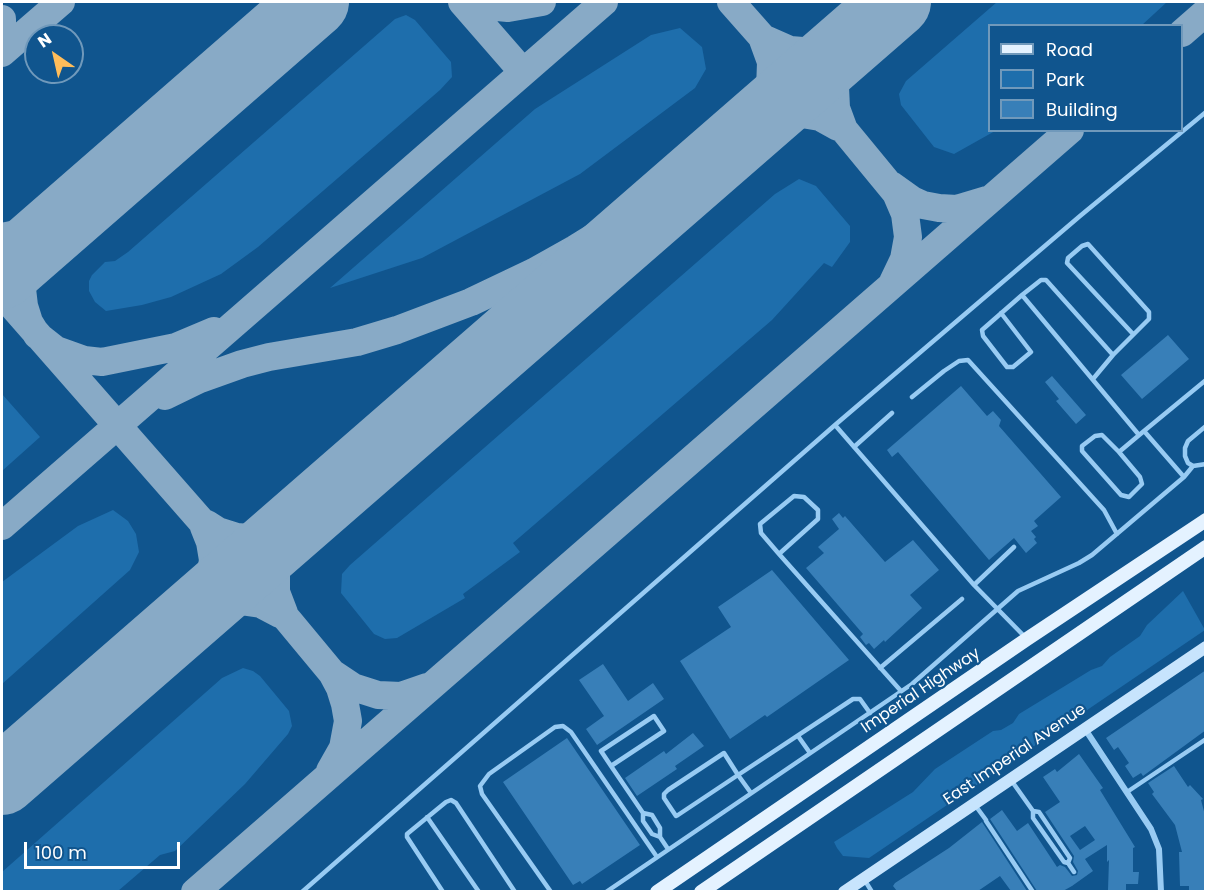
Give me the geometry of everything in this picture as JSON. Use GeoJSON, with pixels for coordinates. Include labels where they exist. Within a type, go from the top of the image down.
{"type":"FeatureCollection","features":[{"type":"Feature","properties":{"kind":"main road","name":"Imperial Highway"},"geometry":{"type":"LineString","coordinates":[[657,891],[1206,520]]}},
{"type":"Feature","properties":{"kind":"main road"},"geometry":{"type":"LineString","coordinates":[[701,891],[1206,547]]}},
{"type":"Feature","properties":{"kind":"main road"},"geometry":{"type":"LineString","coordinates":[[1027,639],[1040,658]]}},
{"type":"Feature","properties":{"kind":"street","name":"East Imperial Avenue"},"geometry":{"type":"LineString","coordinates":[[844,891],[1206,647]]}},
{"type":"Feature","properties":{"kind":"street"},"geometry":{"type":"LineString","coordinates":[[1085,729],[1151,830],[1159,849],[1161,891]]}},
{"type":"Feature","properties":{"kind":"lane"},"geometry":{"type":"LineString","coordinates":[[1183,131],[1206,112]]}},
{"type":"Feature","properties":{"kind":"lane"},"geometry":{"type":"LineString","coordinates":[[302,891],[835,425],[1182,132]]}},
{"type":"Feature","properties":{"kind":"lane"},"geometry":{"type":"LineString","coordinates":[[1093,379],[1149,319],[1149,312],[1088,244],[1082,246],[1068,258],[1067,263],[1133,334]]}},
{"type":"Feature","properties":{"kind":"lane"},"geometry":{"type":"LineString","coordinates":[[1001,313],[1031,352],[1013,367],[1007,367],[983,336],[982,330],[1001,313],[1022,295],[1041,280],[1046,280],[1113,355]]}},
{"type":"Feature","properties":{"kind":"lane"},"geometry":{"type":"LineString","coordinates":[[1022,295],[1093,379],[1184,477]]}},
{"type":"Feature","properties":{"kind":"lane"},"geometry":{"type":"LineString","coordinates":[[912,397],[959,361],[968,360],[1104,510],[1117,534]]}},
{"type":"Feature","properties":{"kind":"lane"},"geometry":{"type":"LineString","coordinates":[[1119,452],[1206,380]]}},
{"type":"Feature","properties":{"kind":"lane"},"geometry":{"type":"LineString","coordinates":[[854,447],[892,413]]}},
{"type":"Feature","properties":{"kind":"lane"},"geometry":{"type":"LineString","coordinates":[[835,425],[974,585],[1027,639]]}},
{"type":"Feature","properties":{"kind":"lane"},"geometry":{"type":"LineString","coordinates":[[1206,426],[1188,441],[1185,448],[1188,463],[1193,466],[1206,464]]}},
{"type":"Feature","properties":{"kind":"lane"},"geometry":{"type":"LineString","coordinates":[[1102,435],[1119,452],[1143,484],[1129,497],[1121,495],[1082,451],[1082,446],[1095,436],[1102,435]]}},
{"type":"Feature","properties":{"kind":"lane"},"geometry":{"type":"LineString","coordinates":[[606,891],[901,691],[927,672],[1018,591],[1086,559],[1184,477],[1193,466]]}},
{"type":"Feature","properties":{"kind":"lane"},"geometry":{"type":"LineString","coordinates":[[779,554],[818,519],[818,510],[804,497],[794,496],[760,524],[760,533],[901,691]]}},
{"type":"Feature","properties":{"kind":"lane"},"geometry":{"type":"LineString","coordinates":[[974,585],[1014,547]]}},
{"type":"Feature","properties":{"kind":"lane"},"geometry":{"type":"LineString","coordinates":[[880,668],[962,600]]}},
{"type":"Feature","properties":{"kind":"lane"},"geometry":{"type":"LineString","coordinates":[[751,793],[738,775],[724,753],[664,794],[676,816],[738,775],[798,736],[853,699],[861,699],[870,713]]}},
{"type":"Feature","properties":{"kind":"lane"},"geometry":{"type":"LineString","coordinates":[[611,766],[664,731],[654,716],[601,751],[611,766],[644,813],[652,815],[660,828],[660,837],[668,849]]}},
{"type":"Feature","properties":{"kind":"lane"},"geometry":{"type":"LineString","coordinates":[[551,891],[482,794],[480,786],[489,774],[555,727],[563,726],[571,732],[657,857]]}},
{"type":"Feature","properties":{"kind":"lane"},"geometry":{"type":"LineString","coordinates":[[798,736],[810,753]]}},
{"type":"Feature","properties":{"kind":"lane"},"geometry":{"type":"LineString","coordinates":[[1127,792],[1206,740]]}},
{"type":"Feature","properties":{"kind":"lane"},"geometry":{"type":"LineString","coordinates":[[1010,778],[1033,811],[1033,818],[1064,862],[1068,863],[1074,872]]}},
{"type":"Feature","properties":{"kind":"lane"},"geometry":{"type":"LineString","coordinates":[[443,891],[407,834],[451,800],[456,803],[515,891]]}},
{"type":"Feature","properties":{"kind":"lane"},"geometry":{"type":"LineString","coordinates":[[974,803],[1034,891]]}},
{"type":"Feature","properties":{"kind":"lane"},"geometry":{"type":"LineString","coordinates":[[644,813],[643,821],[652,834],[660,837]]}},
{"type":"Feature","properties":{"kind":"lane"},"geometry":{"type":"LineString","coordinates":[[428,817],[479,891]]}},
{"type":"Feature","properties":{"kind":"lane"},"geometry":{"type":"LineString","coordinates":[[863,878],[872,891]]}},
{"type":"Feature","properties":{"kind":"green space"},"geometry":{"type":"Polygon","coordinates":[[[997,2],[1167,2],[1143,24],[988,24],[988,132],[993,132],[954,154],[934,147],[901,105],[899,94],[906,81],[997,2]]]}},
{"type":"Feature","properties":{"kind":"green space"},"geometry":{"type":"Polygon","coordinates":[[[406,15],[415,20],[451,62],[452,77],[440,90],[258,247],[221,274],[171,297],[142,305],[106,311],[95,302],[89,291],[89,281],[105,262],[115,261],[128,252],[395,19],[406,15]]]}},
{"type":"Feature","properties":{"kind":"green space"},"geometry":{"type":"Polygon","coordinates":[[[680,28],[702,47],[706,69],[695,88],[580,174],[422,258],[330,288],[535,109],[651,35],[680,28]]]}},
{"type":"Feature","properties":{"kind":"green space"},"geometry":{"type":"Polygon","coordinates":[[[799,179],[816,186],[850,226],[850,242],[832,267],[824,263],[772,320],[513,543],[520,552],[463,594],[465,598],[397,638],[385,639],[374,634],[341,593],[342,574],[350,565],[775,194],[799,179]]]}},
{"type":"Feature","properties":{"kind":"green space"},"geometry":{"type":"Polygon","coordinates":[[[2,394],[40,437],[2,471],[2,394]]]}},
{"type":"Feature","properties":{"kind":"green space"},"geometry":{"type":"Polygon","coordinates":[[[113,510],[128,521],[136,534],[139,552],[130,570],[2,684],[2,582],[78,526],[113,510]]]}},
{"type":"Feature","properties":{"kind":"green space"},"geometry":{"type":"Polygon","coordinates":[[[1183,591],[1205,630],[869,858],[843,856],[834,842],[913,792],[935,769],[993,731],[1001,730],[1013,723],[1019,714],[1091,670],[1102,666],[1110,657],[1140,636],[1147,625],[1183,591]]]}},
{"type":"Feature","properties":{"kind":"green space"},"geometry":{"type":"Polygon","coordinates":[[[243,668],[260,676],[289,711],[292,726],[288,734],[245,784],[175,851],[160,855],[118,891],[2,891],[2,872],[222,678],[243,668]]]}},
{"type":"Feature","properties":{"kind":"building"},"geometry":{"type":"Polygon","coordinates":[[[1168,335],[1189,359],[1142,399],[1121,375],[1168,335]]]}},
{"type":"Feature","properties":{"kind":"building"},"geometry":{"type":"Polygon","coordinates":[[[1052,376],[1086,415],[1076,424],[1056,401],[1059,399],[1045,382],[1052,376]]]}},
{"type":"Feature","properties":{"kind":"building"},"geometry":{"type":"Polygon","coordinates":[[[961,386],[987,416],[993,411],[1001,420],[999,426],[1061,497],[1034,521],[1038,526],[1031,531],[1037,543],[1026,553],[1014,538],[989,560],[898,452],[892,457],[887,450],[961,386]]]}},
{"type":"Feature","properties":{"kind":"building"},"geometry":{"type":"Polygon","coordinates":[[[839,513],[843,518],[845,516],[885,562],[913,540],[939,570],[910,595],[922,608],[885,642],[884,640],[874,649],[869,643],[866,645],[860,637],[863,634],[806,568],[824,553],[818,547],[839,529],[832,519],[839,513]]]}},
{"type":"Feature","properties":{"kind":"building"},"geometry":{"type":"Polygon","coordinates":[[[772,570],[849,660],[767,717],[765,715],[730,739],[680,661],[731,627],[718,607],[772,570]]]}},
{"type":"Feature","properties":{"kind":"building"},"geometry":{"type":"Polygon","coordinates":[[[603,664],[628,701],[653,683],[664,699],[597,745],[586,729],[604,716],[579,680],[603,664]]]}},
{"type":"Feature","properties":{"kind":"building"},"geometry":{"type":"Polygon","coordinates":[[[1206,670],[1206,730],[1143,776],[1141,773],[1133,778],[1125,766],[1129,763],[1118,747],[1114,750],[1106,738],[1206,670]]]}},
{"type":"Feature","properties":{"kind":"building"},"geometry":{"type":"Polygon","coordinates":[[[693,733],[704,746],[675,766],[677,769],[637,796],[625,778],[664,751],[666,754],[693,733]]]}},
{"type":"Feature","properties":{"kind":"building"},"geometry":{"type":"Polygon","coordinates":[[[567,738],[640,845],[582,884],[580,881],[573,885],[503,782],[567,738]]]}},
{"type":"Feature","properties":{"kind":"building"},"geometry":{"type":"Polygon","coordinates":[[[1079,754],[1103,788],[1100,790],[1135,847],[1133,848],[1133,872],[1139,872],[1138,884],[1126,884],[1126,891],[1108,890],[1107,845],[1085,859],[1093,871],[1072,886],[1063,891],[1037,891],[990,819],[1002,810],[1017,831],[1028,823],[1057,867],[1060,865],[1065,867],[1072,876],[1077,875],[1078,871],[1073,862],[1074,856],[1045,812],[1060,802],[1043,777],[1055,769],[1057,772],[1079,754]],[[1085,826],[1070,836],[1080,850],[1095,840],[1085,826]]]}},
{"type":"Feature","properties":{"kind":"building"},"geometry":{"type":"Polygon","coordinates":[[[1174,766],[1188,787],[1190,785],[1203,799],[1201,800],[1206,819],[1206,891],[1189,891],[1189,886],[1180,886],[1179,852],[1182,852],[1175,825],[1152,794],[1154,792],[1148,783],[1174,766]]]}},
{"type":"Feature","properties":{"kind":"building"},"geometry":{"type":"Polygon","coordinates":[[[982,822],[1027,891],[1011,891],[1000,876],[978,891],[897,891],[893,886],[949,848],[982,822]]]}},
{"type":"Feature","properties":{"kind":"taxiway"},"geometry":{"type":"LineString","coordinates":[[2,53],[61,2]]}},
{"type":"Feature","properties":{"kind":"taxiway"},"geometry":{"type":"LineString","coordinates":[[462,2],[523,72]]}},
{"type":"Feature","properties":{"kind":"taxiway"},"geometry":{"type":"LineString","coordinates":[[473,2],[508,8],[542,2]]}},
{"type":"Feature","properties":{"kind":"taxiway"},"geometry":{"type":"LineString","coordinates":[[2,526],[604,2]]}},
{"type":"Feature","properties":{"kind":"taxiway"},"geometry":{"type":"LineString","coordinates":[[731,2],[845,131],[896,193],[905,214],[908,237],[904,259],[893,282]]}},
{"type":"Feature","properties":{"kind":"taxiway"},"geometry":{"type":"LineString","coordinates":[[1183,32],[1206,12]]}},
{"type":"Feature","properties":{"kind":"taxiway"},"geometry":{"type":"LineString","coordinates":[[765,39],[790,50],[815,52],[841,45],[867,27]]}},
{"type":"Feature","properties":{"kind":"taxiway"},"geometry":{"type":"LineString","coordinates":[[843,127],[836,108],[836,76],[844,55],[860,35]]}},
{"type":"Feature","properties":{"kind":"taxiway"},"geometry":{"type":"LineString","coordinates":[[743,134],[760,115],[770,90],[771,62],[763,40]]}},
{"type":"Feature","properties":{"kind":"taxiway"},"geometry":{"type":"LineString","coordinates":[[747,131],[777,116],[796,113],[820,117],[838,127]]}},
{"type":"Feature","properties":{"kind":"taxiway"},"geometry":{"type":"LineString","coordinates":[[195,892],[1068,132]]}},
{"type":"Feature","properties":{"kind":"taxiway"},"geometry":{"type":"LineString","coordinates":[[165,396],[200,379],[242,364],[269,357],[357,342],[397,330],[471,302],[534,272],[575,249],[630,215],[735,141]]}},
{"type":"Feature","properties":{"kind":"taxiway"},"geometry":{"type":"LineString","coordinates":[[891,185],[912,200],[939,208],[957,209],[987,200]]}},
{"type":"Feature","properties":{"kind":"taxiway"},"geometry":{"type":"LineString","coordinates":[[2,237],[32,231],[60,218],[89,199]]}},
{"type":"Feature","properties":{"kind":"taxiway"},"geometry":{"type":"LineString","coordinates":[[41,240],[24,272],[22,289],[24,306],[29,322],[37,335],[56,350],[84,360],[102,362],[176,347],[214,331]]}},
{"type":"Feature","properties":{"kind":"taxiway"},"geometry":{"type":"LineString","coordinates":[[2,294],[332,673],[340,688],[348,721],[343,748],[330,771]]}},
{"type":"Feature","properties":{"kind":"taxiway"},"geometry":{"type":"LineString","coordinates":[[207,524],[218,531],[237,537],[269,535],[288,527],[336,489]]}},
{"type":"Feature","properties":{"kind":"taxiway"},"geometry":{"type":"LineString","coordinates":[[284,613],[276,592],[276,564],[285,540],[301,522]]}},
{"type":"Feature","properties":{"kind":"taxiway"},"geometry":{"type":"LineString","coordinates":[[117,679],[202,600],[209,584],[213,560],[210,542],[204,527]]}},
{"type":"Feature","properties":{"kind":"taxiway"},"geometry":{"type":"LineString","coordinates":[[190,619],[208,608],[233,600],[261,604],[280,614]]}},
{"type":"Feature","properties":{"kind":"taxiway"},"geometry":{"type":"LineString","coordinates":[[332,673],[353,687],[378,695],[401,696],[427,687]]}},
{"type":"Feature","properties":{"kind":"runway"},"geometry":{"type":"LineString","coordinates":[[2,274],[314,2]]}},
{"type":"Feature","properties":{"kind":"runway"},"geometry":{"type":"LineString","coordinates":[[2,780],[896,2]]}}]}
